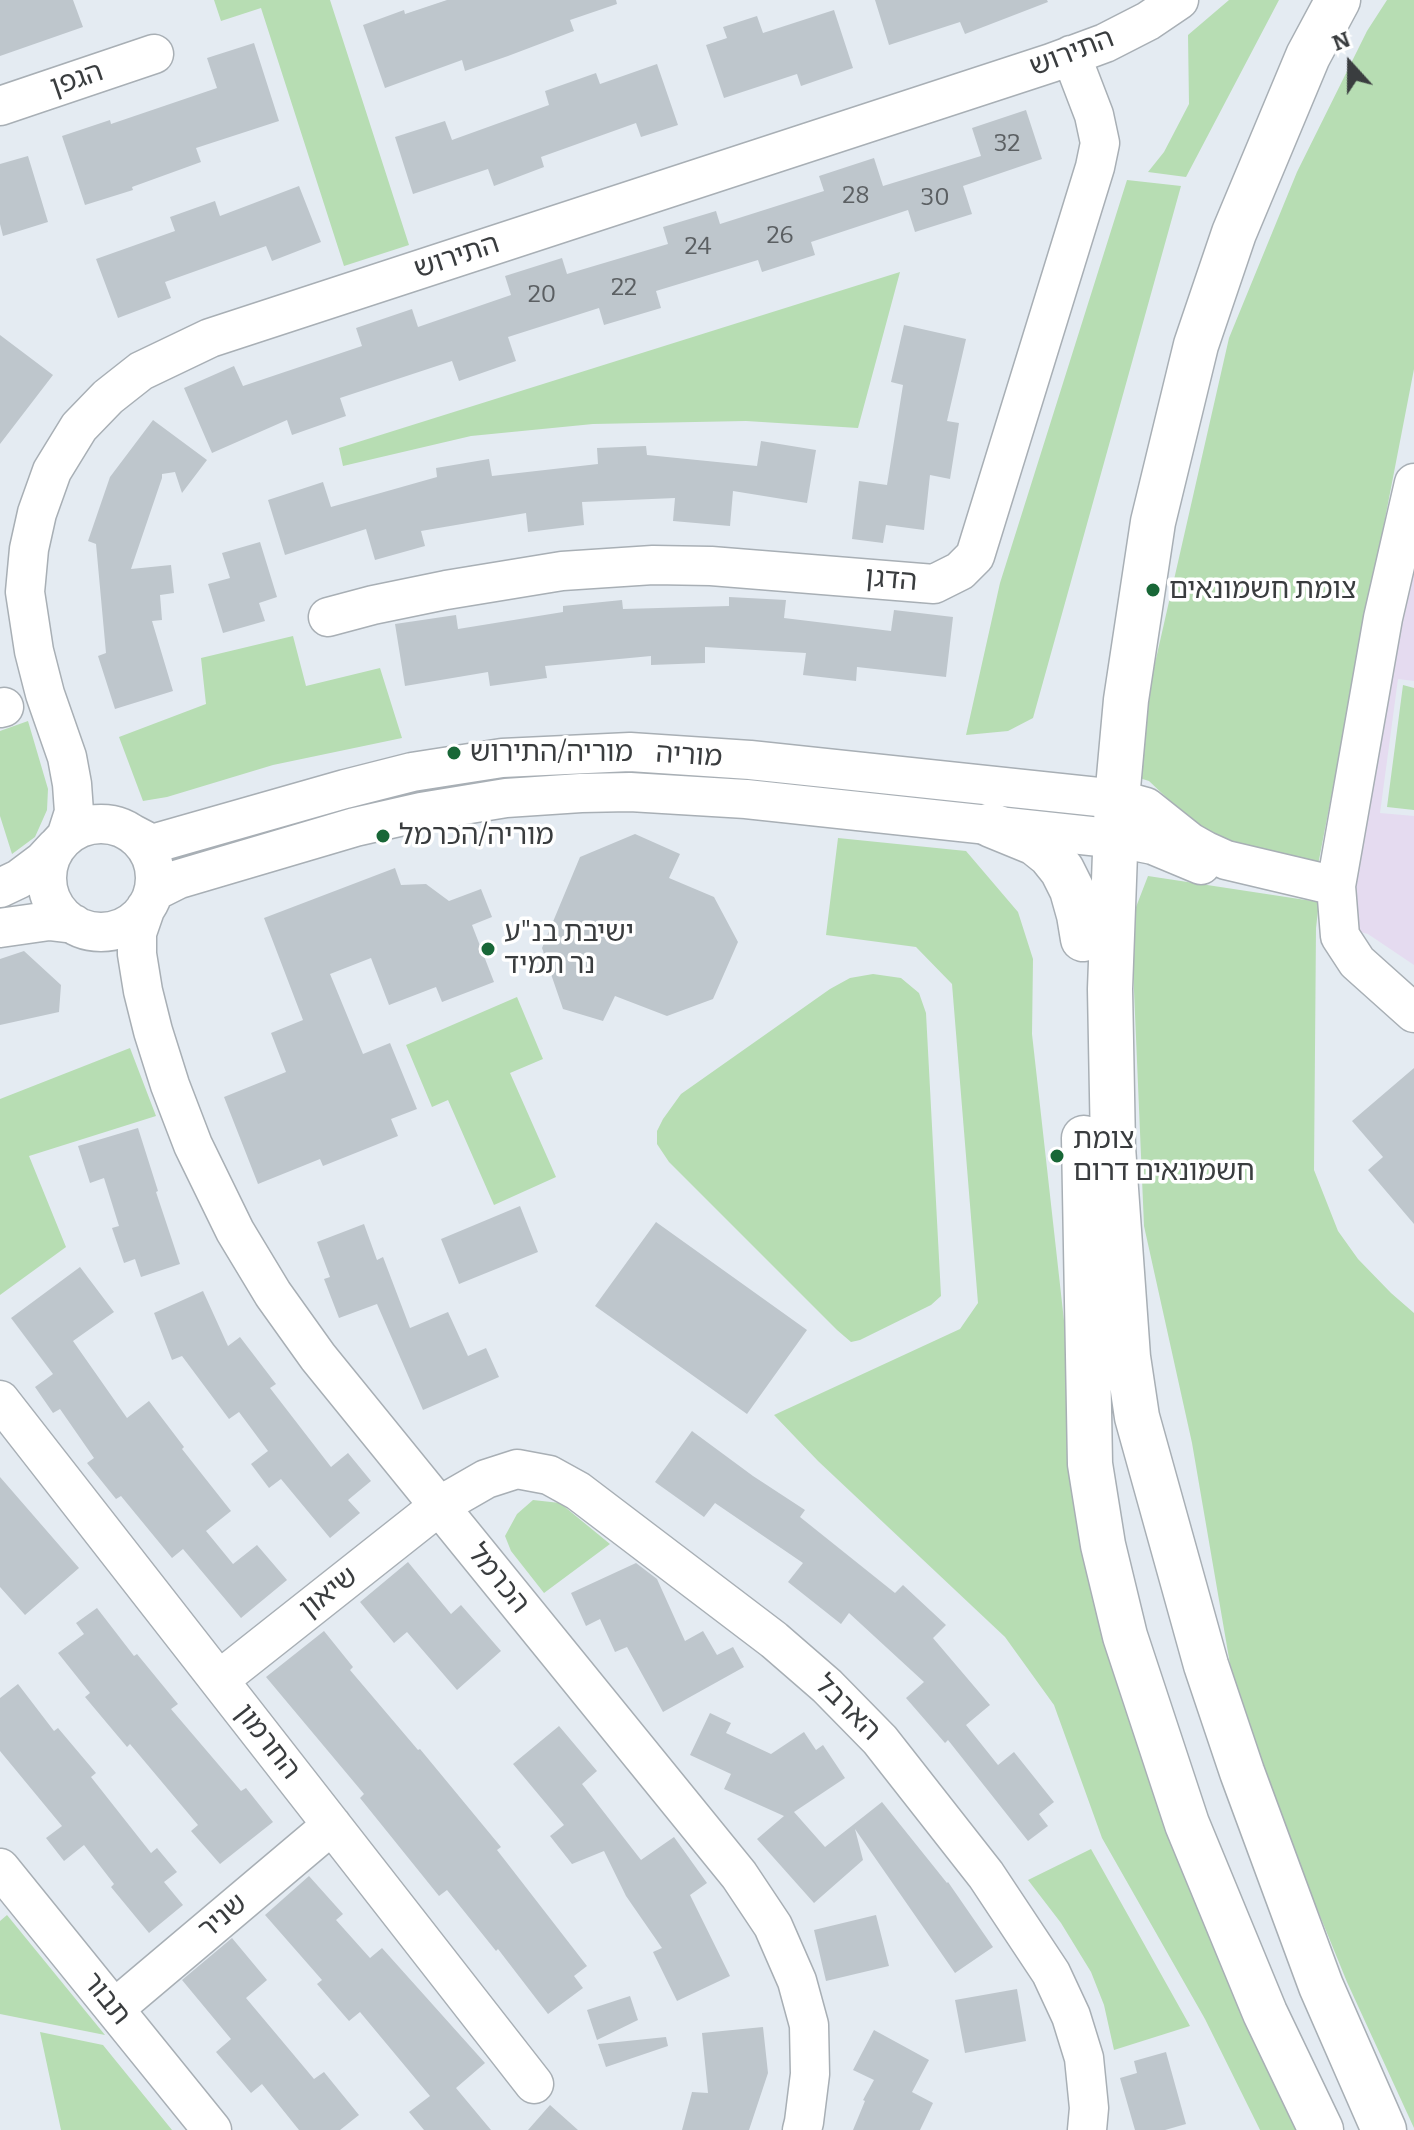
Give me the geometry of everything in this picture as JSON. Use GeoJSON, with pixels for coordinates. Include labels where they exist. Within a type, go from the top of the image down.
{"type":"FeatureCollection","features":[{"type":"Feature","properties":{"kind":"main road"},"geometry":{"type":"LineString","coordinates":[[1310,0],[1285,46],[1210,224],[1172,338],[1121,545],[1098,699],[1113,1147],[1128,1357],[1137,1417],[1206,1665],[1242,1772],[1321,1986],[1384,2130]]}},
{"type":"Feature","properties":{"kind":"main road"},"geometry":{"type":"LineString","coordinates":[[1321,2130],[1265,2013],[1187,1824],[1125,1636],[1103,1545],[1090,1464],[1082,975],[1083,939],[1102,818],[1126,700],[1153,522],[1196,345],[1234,233],[1270,143],[1308,56],[1338,0]]}},
{"type":"Feature","properties":{"kind":"main road"},"geometry":{"type":"LineString","coordinates":[[991,825],[1035,843],[1056,863],[1072,890],[1083,939]]}},
{"type":"Feature","properties":{"kind":"street","name":"התירוש"},"geometry":{"type":"LineString","coordinates":[[120,829],[95,809],[67,757],[13,590],[29,549],[37,513],[52,471],[79,427],[108,397],[141,371],[210,338],[1105,43],[1179,0]]}},
{"type":"Feature","properties":{"kind":"street","name":"הגפן"},"geometry":{"type":"LineString","coordinates":[[0,106],[154,54]]}},
{"type":"Feature","properties":{"kind":"street","name":"הדגן"},"geometry":{"type":"LineString","coordinates":[[328,617],[446,590],[562,571],[653,565],[711,566],[934,584],[960,571],[975,556],[1095,167],[1100,143],[1094,115],[1071,55]]}},
{"type":"Feature","properties":{"kind":"street"},"geometry":{"type":"LineString","coordinates":[[1413,494],[1383,618],[1336,886],[1340,936],[1357,962],[1414,1013]]}},
{"type":"Feature","properties":{"kind":"street","name":"מוריה"},"geometry":{"type":"LineString","coordinates":[[120,829],[152,844],[412,772],[502,758],[630,752],[750,760],[1102,818]]}},
{"type":"Feature","properties":{"kind":"street","name":"התירוש"},"geometry":{"type":"LineString","coordinates":[[61,842],[74,812],[67,757]]}},
{"type":"Feature","properties":{"kind":"street","name":"מוריה"},"geometry":{"type":"LineString","coordinates":[[150,900],[179,879],[355,827],[506,798],[605,792],[684,794],[991,825],[1102,818]]}},
{"type":"Feature","properties":{"kind":"street"},"geometry":{"type":"LineString","coordinates":[[1102,818],[1191,862],[1264,870],[1336,886]]}},
{"type":"Feature","properties":{"kind":"street"},"geometry":{"type":"LineString","coordinates":[[0,888],[19,879],[43,861],[78,829],[95,825],[120,829],[142,843],[151,858],[155,875],[150,900],[135,919],[121,928],[105,932],[49,921],[0,928]]}},
{"type":"Feature","properties":{"kind":"street"},"geometry":{"type":"LineString","coordinates":[[61,842],[50,860],[47,886],[57,910],[80,927]]}},
{"type":"Feature","properties":{"kind":"street","name":"הכרמל"},"geometry":{"type":"LineString","coordinates":[[150,900],[137,933],[137,954],[153,1031],[193,1145],[242,1244],[318,1357],[739,1875],[773,1926],[797,1981],[809,2025],[810,2074],[802,2130]]}},
{"type":"Feature","properties":{"kind":"street","name":"הכרמל"},"geometry":{"type":"LineString","coordinates":[[80,927],[123,971],[153,1031]]}},
{"type":"Feature","properties":{"kind":"street","name":"החרמון"},"geometry":{"type":"LineString","coordinates":[[0,1400],[534,2084]]}},
{"type":"Feature","properties":{"kind":"street","name":"הארבל"},"geometry":{"type":"LineString","coordinates":[[439,1506],[486,1479],[517,1469],[549,1475],[602,1509],[774,1640],[827,1686],[880,1740],[986,1875],[1051,1973],[1071,2016],[1084,2058],[1089,2108],[1087,2130]]}},
{"type":"Feature","properties":{"kind":"street","name":"שיאון"},"geometry":{"type":"LineString","coordinates":[[219,1680],[439,1506]]}},
{"type":"Feature","properties":{"kind":"street","name":"שניר"},"geometry":{"type":"LineString","coordinates":[[114,2009],[332,1825]]}},
{"type":"Feature","properties":{"kind":"street","name":"תבור"},"geometry":{"type":"LineString","coordinates":[[3,1880],[114,2009],[212,2130]]}},
{"type":"Feature","properties":{"kind":"shaded area"},"geometry":{"type":"Polygon","coordinates":[[[1396,478],[1414,481],[1414,681],[1398,679],[1380,813],[1414,816],[1414,965],[1368,934],[1323,923],[1330,865],[1396,478]]]}},
{"type":"Feature","properties":{"kind":"green space"},"geometry":{"type":"Polygon","coordinates":[[[214,0],[330,0],[409,245],[344,266],[261,8],[221,21],[214,0]]]}},
{"type":"Feature","properties":{"kind":"green space"},"geometry":{"type":"Polygon","coordinates":[[[1229,0],[1279,0],[1186,177],[1148,172],[1164,152],[1189,104],[1188,35],[1229,0]]]}},
{"type":"Feature","properties":{"kind":"green space"},"geometry":{"type":"Polygon","coordinates":[[[1387,0],[1414,0],[1414,369],[1318,865],[1206,840],[1149,781],[1136,777],[1140,729],[1229,338],[1297,172],[1367,31],[1387,0]]]}},
{"type":"Feature","properties":{"kind":"green space"},"geometry":{"type":"Polygon","coordinates":[[[1127,180],[1181,186],[1033,718],[1008,731],[966,735],[1000,583],[1127,180]]]}},
{"type":"Feature","properties":{"kind":"green space"},"geometry":{"type":"Polygon","coordinates":[[[900,272],[858,428],[746,421],[593,424],[471,436],[343,466],[339,448],[900,272]]]}},
{"type":"Feature","properties":{"kind":"green space"},"geometry":{"type":"Polygon","coordinates":[[[293,636],[306,686],[380,668],[402,738],[273,765],[167,797],[143,801],[119,737],[206,704],[201,658],[293,636]]]}},
{"type":"Feature","properties":{"kind":"green space"},"geometry":{"type":"Polygon","coordinates":[[[1403,685],[1414,688],[1414,810],[1387,807],[1403,685]]]}},
{"type":"Feature","properties":{"kind":"green space"},"geometry":{"type":"Polygon","coordinates":[[[28,721],[48,789],[47,810],[35,837],[12,854],[0,816],[0,731],[28,721]]]}},
{"type":"Feature","properties":{"kind":"green space"},"geometry":{"type":"Polygon","coordinates":[[[838,838],[966,851],[1018,912],[1033,959],[1032,1034],[1079,1455],[1315,2130],[1260,2130],[1205,2019],[1102,1838],[1054,1705],[1005,1637],[818,1461],[774,1415],[960,1329],[978,1303],[952,984],[916,947],[826,935],[838,838]]]}},
{"type":"Feature","properties":{"kind":"green space"},"geometry":{"type":"Polygon","coordinates":[[[1148,876],[1319,902],[1316,928],[1314,1170],[1338,1231],[1358,1259],[1414,1313],[1414,2128],[1347,1982],[1278,1813],[1230,1664],[1192,1443],[1144,1226],[1131,920],[1148,876]]]}},
{"type":"Feature","properties":{"kind":"green space"},"geometry":{"type":"Polygon","coordinates":[[[873,974],[901,978],[919,993],[926,1013],[941,1296],[931,1305],[851,1342],[669,1162],[657,1144],[657,1131],[681,1094],[830,989],[850,978],[873,974]]]}},
{"type":"Feature","properties":{"kind":"green space"},"geometry":{"type":"Polygon","coordinates":[[[517,997],[543,1059],[510,1073],[556,1177],[494,1205],[448,1100],[432,1107],[406,1045],[517,997]]]}},
{"type":"Feature","properties":{"kind":"green space"},"geometry":{"type":"Polygon","coordinates":[[[130,1048],[156,1116],[29,1156],[66,1247],[0,1295],[0,1099],[130,1048]]]}},
{"type":"Feature","properties":{"kind":"green space"},"geometry":{"type":"Polygon","coordinates":[[[533,1500],[560,1503],[610,1544],[544,1593],[511,1551],[505,1536],[517,1514],[533,1500]]]}},
{"type":"Feature","properties":{"kind":"green space"},"geometry":{"type":"Polygon","coordinates":[[[1091,1849],[1190,2026],[1114,2050],[1104,2005],[1091,1972],[1061,1923],[1028,1880],[1091,1849]]]}},
{"type":"Feature","properties":{"kind":"green space"},"geometry":{"type":"Polygon","coordinates":[[[7,1915],[105,2035],[0,2014],[0,1921],[7,1915]]]}},
{"type":"Feature","properties":{"kind":"green space"},"geometry":{"type":"Polygon","coordinates":[[[40,2032],[103,2045],[172,2130],[61,2130],[40,2032]]]}},
{"type":"Feature","properties":{"kind":"building"},"geometry":{"type":"Polygon","coordinates":[[[0,0],[73,0],[83,27],[0,56],[0,0]]]}},
{"type":"Feature","properties":{"kind":"building"},"geometry":{"type":"Polygon","coordinates":[[[447,0],[616,0],[617,4],[570,20],[574,31],[508,56],[465,71],[462,60],[385,88],[363,25],[404,10],[405,14],[447,0]]]}},
{"type":"Feature","properties":{"kind":"building"},"geometry":{"type":"Polygon","coordinates":[[[875,0],[1048,2],[965,34],[960,22],[889,45],[875,0]]]}},
{"type":"Feature","properties":{"kind":"building"},"geometry":{"type":"Polygon","coordinates":[[[834,10],[853,68],[801,86],[797,74],[724,98],[706,45],[727,38],[723,27],[757,16],[763,33],[834,10]]]}},
{"type":"Feature","properties":{"kind":"building"},"geometry":{"type":"Polygon","coordinates":[[[254,43],[279,121],[196,148],[201,162],[132,187],[133,190],[85,205],[62,136],[110,120],[111,124],[217,88],[207,58],[254,43]]]}},
{"type":"Feature","properties":{"kind":"building"},"geometry":{"type":"Polygon","coordinates":[[[657,64],[678,125],[641,137],[636,123],[541,157],[544,167],[494,186],[488,169],[413,194],[395,137],[445,121],[452,140],[549,105],[545,91],[596,73],[600,84],[657,64]]]}},
{"type":"Feature","properties":{"kind":"building"},"geometry":{"type":"Polygon","coordinates":[[[1026,110],[1042,159],[963,186],[972,214],[915,232],[908,210],[811,242],[815,255],[762,272],[758,260],[656,291],[661,308],[604,325],[599,308],[508,337],[516,361],[459,381],[452,361],[340,398],[346,416],[292,435],[287,420],[212,453],[184,388],[234,366],[243,386],[362,346],[356,328],[412,309],[418,327],[511,295],[505,276],[562,258],[567,274],[668,244],[663,227],[716,211],[720,224],[824,191],[819,176],[874,158],[883,186],[981,156],[972,128],[1026,110]]]}},
{"type":"Feature","properties":{"kind":"building"},"geometry":{"type":"Polygon","coordinates":[[[28,156],[48,222],[3,236],[0,224],[0,164],[28,156]]]}},
{"type":"Feature","properties":{"kind":"building"},"geometry":{"type":"Polygon","coordinates":[[[299,186],[321,242],[272,261],[266,246],[165,282],[171,298],[118,318],[96,259],[175,231],[170,217],[215,201],[220,216],[299,186]]]}},
{"type":"Feature","properties":{"kind":"building"},"geometry":{"type":"Polygon","coordinates":[[[904,325],[966,339],[947,421],[959,423],[950,479],[930,475],[924,530],[886,525],[883,543],[852,539],[859,481],[887,485],[903,385],[891,382],[904,325]]]}},
{"type":"Feature","properties":{"kind":"building"},"geometry":{"type":"Polygon","coordinates":[[[0,335],[53,375],[0,444],[0,335]]]}},
{"type":"Feature","properties":{"kind":"building"},"geometry":{"type":"Polygon","coordinates":[[[153,420],[207,460],[182,493],[175,472],[162,474],[131,569],[171,565],[174,593],[160,595],[162,620],[152,621],[173,691],[115,709],[98,656],[106,653],[96,544],[88,541],[110,477],[153,420]]]}},
{"type":"Feature","properties":{"kind":"building"},"geometry":{"type":"Polygon","coordinates":[[[761,441],[816,450],[807,503],[733,491],[730,526],[673,521],[675,498],[582,502],[584,525],[528,532],[526,513],[421,531],[425,546],[375,560],[366,529],[285,555],[268,500],[323,482],[331,507],[437,477],[436,468],[489,459],[492,476],[598,464],[597,448],[646,446],[647,455],[757,466],[761,441]]]}},
{"type":"Feature","properties":{"kind":"building"},"geometry":{"type":"Polygon","coordinates":[[[260,542],[277,597],[259,603],[265,621],[223,633],[208,584],[230,578],[222,553],[260,542]]]}},
{"type":"Feature","properties":{"kind":"building"},"geometry":{"type":"Polygon","coordinates":[[[729,597],[786,600],[784,618],[891,631],[894,610],[953,617],[946,677],[857,667],[856,681],[803,675],[806,653],[705,647],[705,663],[651,665],[651,656],[545,666],[547,678],[490,686],[488,672],[405,686],[395,624],[456,615],[458,629],[563,612],[563,606],[622,600],[623,609],[729,606],[729,597]]]}},
{"type":"Feature","properties":{"kind":"building"},"geometry":{"type":"Polygon","coordinates":[[[635,834],[680,854],[669,878],[714,897],[738,942],[713,999],[667,1016],[615,996],[603,1021],[563,1009],[542,948],[580,857],[635,834]]]}},
{"type":"Feature","properties":{"kind":"building"},"geometry":{"type":"Polygon","coordinates":[[[395,868],[401,885],[426,884],[449,901],[481,889],[492,917],[472,925],[494,982],[442,1002],[436,987],[389,1005],[371,958],[330,974],[363,1054],[390,1043],[417,1109],[391,1119],[398,1136],[323,1166],[320,1159],[258,1184],[224,1097],[286,1072],[271,1033],[303,1020],[264,918],[395,868]]]}},
{"type":"Feature","properties":{"kind":"building"},"geometry":{"type":"Polygon","coordinates":[[[24,951],[61,985],[59,1012],[0,1025],[0,959],[24,951]]]}},
{"type":"Feature","properties":{"kind":"building"},"geometry":{"type":"Polygon","coordinates":[[[1414,1068],[1414,1224],[1368,1170],[1383,1157],[1352,1121],[1414,1068]]]}},
{"type":"Feature","properties":{"kind":"building"},"geometry":{"type":"Polygon","coordinates":[[[138,1128],[180,1264],[141,1277],[135,1259],[124,1263],[112,1228],[119,1226],[104,1178],[90,1183],[78,1146],[138,1128]]]}},
{"type":"Feature","properties":{"kind":"building"},"geometry":{"type":"Polygon","coordinates":[[[520,1206],[538,1252],[459,1284],[441,1239],[520,1206]]]}},
{"type":"Feature","properties":{"kind":"building"},"geometry":{"type":"Polygon","coordinates":[[[656,1222],[807,1330],[747,1414],[595,1306],[656,1222]]]}},
{"type":"Feature","properties":{"kind":"building"},"geometry":{"type":"Polygon","coordinates":[[[364,1224],[377,1260],[383,1257],[410,1328],[448,1312],[468,1356],[486,1348],[499,1377],[423,1410],[377,1304],[339,1318],[324,1279],[330,1277],[317,1242],[364,1224]]]}},
{"type":"Feature","properties":{"kind":"building"},"geometry":{"type":"Polygon","coordinates":[[[80,1267],[114,1312],[73,1341],[127,1418],[149,1401],[231,1511],[206,1531],[233,1564],[257,1545],[287,1580],[241,1618],[183,1549],[172,1558],[121,1496],[116,1499],[87,1463],[94,1458],[60,1409],[53,1413],[35,1387],[53,1374],[11,1318],[80,1267]]]}},
{"type":"Feature","properties":{"kind":"building"},"geometry":{"type":"Polygon","coordinates":[[[203,1291],[228,1346],[240,1337],[276,1384],[270,1388],[331,1467],[348,1453],[371,1481],[348,1500],[360,1513],[330,1538],[281,1479],[269,1488],[251,1464],[268,1451],[239,1412],[229,1419],[182,1356],[172,1360],[154,1313],[203,1291]]]}},
{"type":"Feature","properties":{"kind":"building"},"geometry":{"type":"Polygon","coordinates":[[[692,1431],[805,1510],[800,1517],[895,1593],[903,1585],[946,1625],[933,1638],[990,1705],[966,1725],[998,1765],[1014,1752],[1054,1802],[1039,1814],[1048,1826],[1028,1841],[948,1740],[945,1743],[906,1698],[924,1682],[849,1613],[841,1624],[788,1582],[803,1563],[715,1503],[704,1517],[655,1482],[692,1431]]]}},
{"type":"Feature","properties":{"kind":"building"},"geometry":{"type":"Polygon","coordinates":[[[0,1477],[79,1568],[25,1615],[0,1587],[0,1477]]]}},
{"type":"Feature","properties":{"kind":"building"},"geometry":{"type":"Polygon","coordinates":[[[408,1562],[451,1614],[461,1605],[501,1651],[457,1690],[407,1632],[394,1643],[360,1602],[408,1562]]]}},
{"type":"Feature","properties":{"kind":"building"},"geometry":{"type":"Polygon","coordinates":[[[636,1563],[657,1579],[685,1641],[703,1631],[717,1655],[733,1647],[744,1667],[663,1712],[627,1647],[615,1652],[600,1619],[586,1626],[571,1593],[636,1563]]]}},
{"type":"Feature","properties":{"kind":"building"},"geometry":{"type":"Polygon","coordinates":[[[97,1608],[134,1656],[137,1654],[178,1704],[171,1709],[241,1791],[246,1788],[273,1822],[220,1864],[191,1831],[198,1825],[130,1744],[127,1747],[85,1697],[90,1693],[58,1653],[84,1634],[76,1623],[97,1608]]]}},
{"type":"Feature","properties":{"kind":"building"},"geometry":{"type":"Polygon","coordinates":[[[324,1631],[353,1667],[350,1670],[501,1847],[497,1850],[587,1966],[574,1976],[583,1988],[548,2014],[447,1890],[439,1896],[360,1798],[364,1794],[266,1677],[324,1631]]]}},
{"type":"Feature","properties":{"kind":"building"},"geometry":{"type":"Polygon","coordinates":[[[18,1684],[54,1731],[58,1728],[96,1773],[91,1777],[151,1853],[157,1848],[177,1872],[164,1882],[183,1905],[149,1933],[111,1887],[114,1884],[84,1845],[64,1861],[46,1838],[62,1826],[0,1751],[0,1698],[18,1684]]]}},
{"type":"Feature","properties":{"kind":"building"},"geometry":{"type":"Polygon","coordinates":[[[710,1713],[731,1723],[726,1733],[771,1754],[804,1732],[816,1750],[823,1745],[845,1778],[794,1812],[825,1847],[882,1802],[948,1882],[993,1947],[955,1973],[855,1829],[863,1860],[814,1903],[757,1839],[784,1816],[724,1789],[731,1774],[690,1755],[710,1713]]]}},
{"type":"Feature","properties":{"kind":"building"},"geometry":{"type":"Polygon","coordinates":[[[559,1726],[597,1771],[582,1784],[641,1860],[674,1837],[707,1883],[690,1895],[730,1976],[677,2001],[653,1952],[662,1948],[626,1896],[604,1851],[572,1864],[550,1836],[564,1825],[513,1764],[559,1726]]]}},
{"type":"Feature","properties":{"kind":"building"},"geometry":{"type":"Polygon","coordinates":[[[309,1876],[343,1914],[336,1920],[370,1958],[382,1948],[485,2063],[456,2088],[491,2130],[424,2130],[409,2112],[430,2096],[360,2012],[349,2021],[317,1984],[322,1980],[265,1915],[309,1876]]]}},
{"type":"Feature","properties":{"kind":"building"},"geometry":{"type":"Polygon","coordinates":[[[876,1915],[889,1966],[826,1981],[814,1930],[876,1915]]]}},
{"type":"Feature","properties":{"kind":"building"},"geometry":{"type":"Polygon","coordinates":[[[232,1938],[267,1980],[246,1998],[314,2079],[324,2072],[359,2115],[340,2130],[299,2130],[262,2084],[251,2093],[216,2052],[231,2039],[182,1980],[232,1938]]]}},
{"type":"Feature","properties":{"kind":"building"},"geometry":{"type":"Polygon","coordinates":[[[1017,1989],[1026,2041],[965,2053],[955,2000],[1017,1989]]]}},
{"type":"Feature","properties":{"kind":"building"},"geometry":{"type":"Polygon","coordinates":[[[630,1996],[638,2020],[597,2040],[587,2010],[630,1996]]]}},
{"type":"Feature","properties":{"kind":"building"},"geometry":{"type":"Polygon","coordinates":[[[763,2027],[768,2073],[749,2130],[682,2130],[692,2092],[708,2093],[702,2033],[763,2027]]]}},
{"type":"Feature","properties":{"kind":"building"},"geometry":{"type":"Polygon","coordinates":[[[874,2030],[929,2060],[912,2092],[933,2103],[920,2130],[853,2130],[874,2080],[853,2070],[874,2030]]]}},
{"type":"Feature","properties":{"kind":"building"},"geometry":{"type":"Polygon","coordinates":[[[666,2037],[668,2046],[606,2067],[598,2044],[666,2037]]]}},
{"type":"Feature","properties":{"kind":"building"},"geometry":{"type":"Polygon","coordinates":[[[1166,2052],[1186,2124],[1165,2130],[1135,2130],[1120,2078],[1137,2073],[1134,2061],[1166,2052]]]}},
{"type":"Feature","properties":{"kind":"building"},"geometry":{"type":"Polygon","coordinates":[[[550,2105],[578,2130],[528,2130],[550,2105]]]}},
{"type":"Feature","properties":{"kind":"place","name":"צומת חשמונאים"},"geometry":{"type":"Point","coordinates":[1153,590]}},
{"type":"Feature","properties":{"kind":"place","name":"מוריה/התירוש"},"geometry":{"type":"Point","coordinates":[454,753]}},
{"type":"Feature","properties":{"kind":"place","name":"מוריה/הכרמל"},"geometry":{"type":"Point","coordinates":[383,836]}},
{"type":"Feature","properties":{"kind":"place","name":"ישיבת בנ\"ע נר תמיד"},"geometry":{"type":"Point","coordinates":[488,949]}},
{"type":"Feature","properties":{"kind":"place","name":"צומת חשמונאים דרום"},"geometry":{"type":"Point","coordinates":[1057,1156]}}]}
